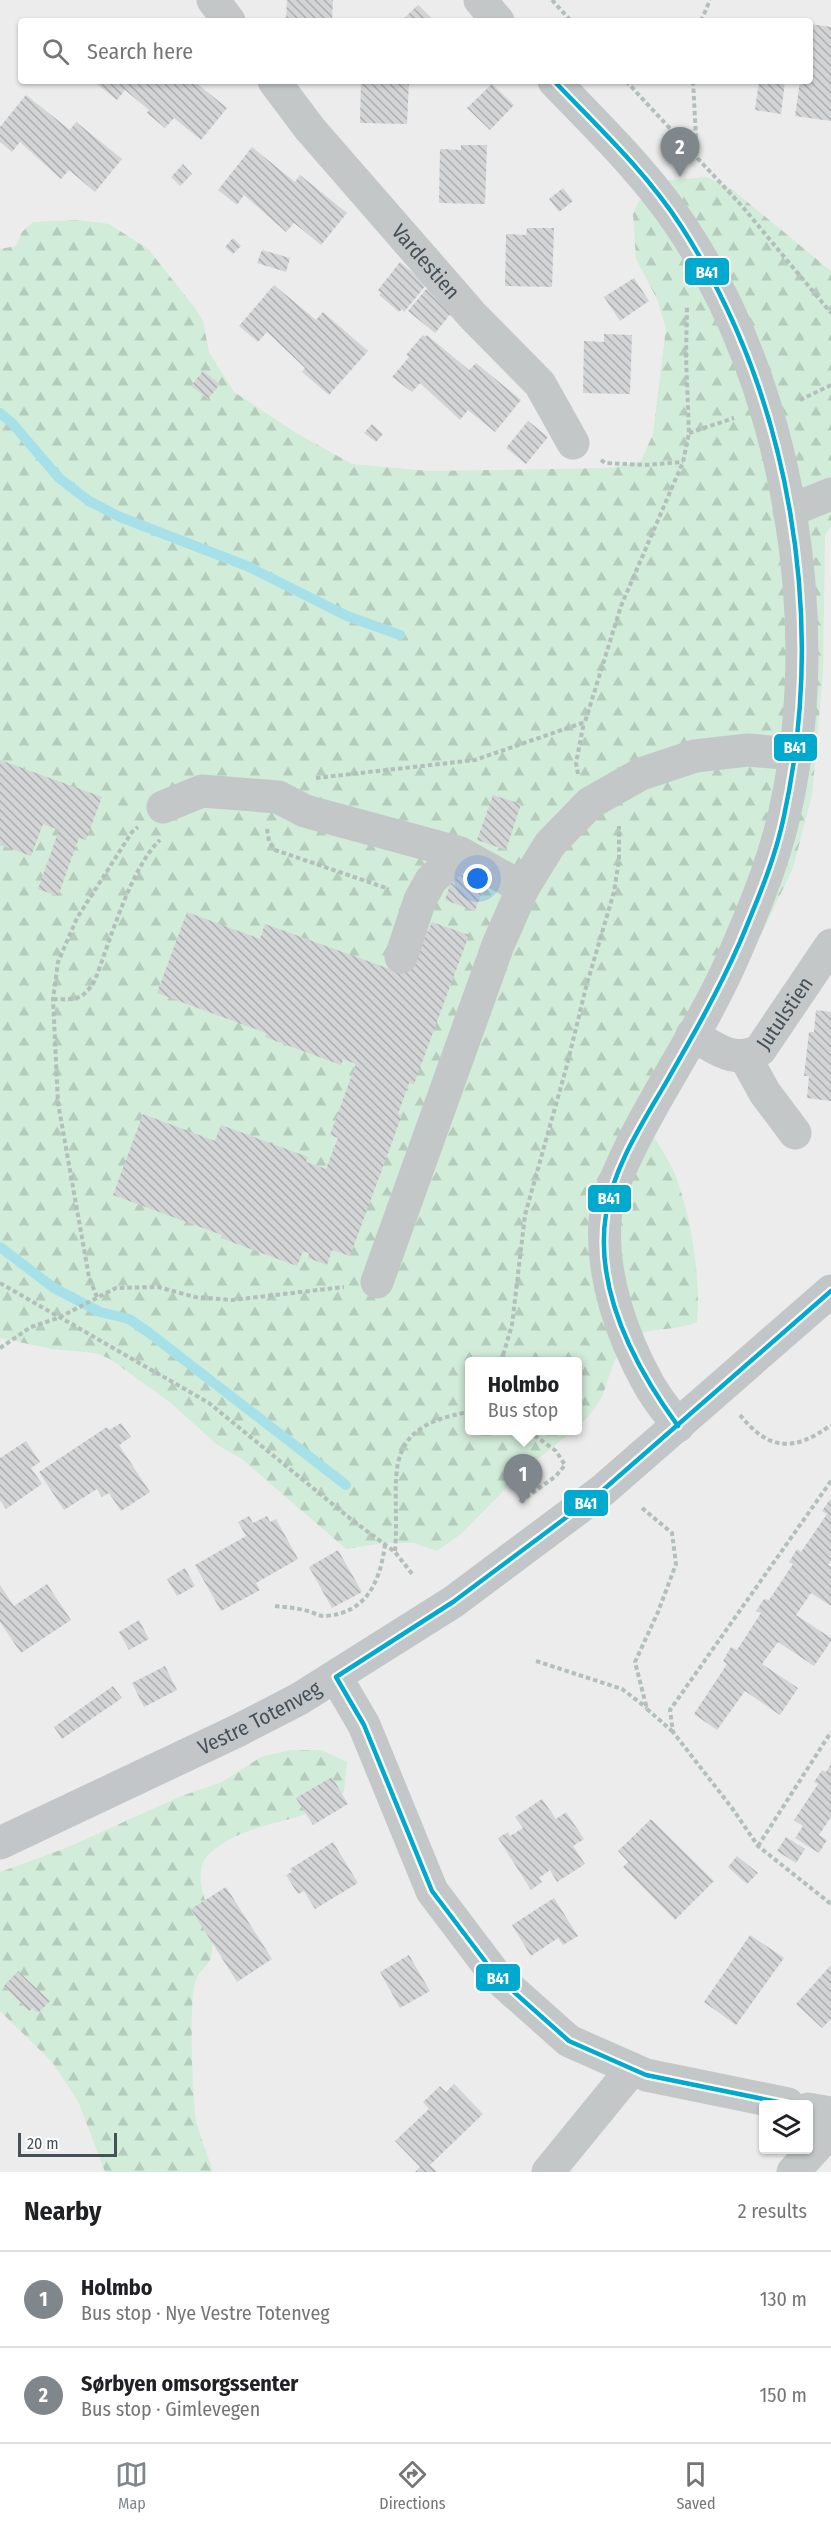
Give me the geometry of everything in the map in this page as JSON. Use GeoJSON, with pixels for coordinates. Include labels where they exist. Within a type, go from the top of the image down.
{"type":"FeatureCollection","features":[{"type":"Feature","properties":{"kind":"main road"},"geometry":{"type":"LineString","coordinates":[[336,1677],[453,1602],[603,1490],[831,1291]]}},
{"type":"Feature","properties":{"kind":"main road","name":"Vestre Totenveg"},"geometry":{"type":"LineString","coordinates":[[0,1843],[237,1731],[336,1677]]}},
{"type":"Feature","properties":{"kind":"street"},"geometry":{"type":"LineString","coordinates":[[213,0],[227,18]]}},
{"type":"Feature","properties":{"kind":"street"},"geometry":{"type":"LineString","coordinates":[[480,0],[495,18]]}},
{"type":"Feature","properties":{"kind":"street","name":"Vardestien"},"geometry":{"type":"LineString","coordinates":[[276,84],[310,129],[465,307],[540,384],[573,443]]}},
{"type":"Feature","properties":{"kind":"street"},"geometry":{"type":"LineString","coordinates":[[557,84],[620,149],[680,224],[729,306],[758,384],[781,466],[798,576],[803,652],[800,721],[784,815],[765,885],[724,978],[646,1116],[618,1173],[605,1218],[608,1267],[617,1310],[630,1347],[650,1386],[678,1426]]}},
{"type":"Feature","properties":{"kind":"street"},"geometry":{"type":"LineString","coordinates":[[789,511],[831,494]]}},
{"type":"Feature","properties":{"kind":"street"},"geometry":{"type":"LineString","coordinates":[[377,1282],[498,945],[523,888],[550,844],[590,803],[641,774],[695,756],[748,750],[795,754]]}},
{"type":"Feature","properties":{"kind":"street"},"geometry":{"type":"LineString","coordinates":[[163,822],[202,791],[278,796],[305,811],[460,853],[523,888]]}},
{"type":"Feature","properties":{"kind":"street"},"geometry":{"type":"LineString","coordinates":[[401,957],[420,900],[431,880],[460,853]]}},
{"type":"Feature","properties":{"kind":"street","name":"Jutulstien"},"geometry":{"type":"LineString","coordinates":[[692,1035],[730,1055],[745,1057],[760,1050],[831,945]]}},
{"type":"Feature","properties":{"kind":"street"},"geometry":{"type":"LineString","coordinates":[[745,1057],[765,1093],[795,1133]]}},
{"type":"Feature","properties":{"kind":"street","name":"Vestre Totenveg"},"geometry":{"type":"LineString","coordinates":[[336,1677],[364,1725],[432,1892],[497,1977],[569,2041],[646,2075],[768,2100]]}},
{"type":"Feature","properties":{"kind":"street"},"geometry":{"type":"LineString","coordinates":[[548,2172],[632,2068]]}},
{"type":"Feature","properties":{"kind":"street"},"geometry":{"type":"LineString","coordinates":[[813,2110],[831,2113]]}},
{"type":"Feature","properties":{"kind":"street"},"geometry":{"type":"LineString","coordinates":[[793,2172],[831,2131]]}},
{"type":"Feature","properties":{"kind":"path"},"geometry":{"type":"LineString","coordinates":[[552,0],[568,18]]}},
{"type":"Feature","properties":{"kind":"path"},"geometry":{"type":"LineString","coordinates":[[702,18],[710,0]]}},
{"type":"Feature","properties":{"kind":"path"},"geometry":{"type":"LineString","coordinates":[[629,84],[748,214],[831,312]]}},
{"type":"Feature","properties":{"kind":"path"},"geometry":{"type":"LineString","coordinates":[[693,84],[697,157]]}},
{"type":"Feature","properties":{"kind":"path"},"geometry":{"type":"LineString","coordinates":[[502,1357],[512,1325],[525,1215],[614,892],[619,860],[620,828],[613,817],[590,803],[580,790],[576,763],[585,722],[621,606],[684,462],[689,434],[686,357],[688,285],[697,264],[702,260]]}},
{"type":"Feature","properties":{"kind":"path"},"geometry":{"type":"LineString","coordinates":[[800,400],[831,385]]}},
{"type":"Feature","properties":{"kind":"path"},"geometry":{"type":"LineString","coordinates":[[689,434],[741,415]]}},
{"type":"Feature","properties":{"kind":"path"},"geometry":{"type":"LineString","coordinates":[[573,443],[605,463],[645,465],[684,462]]}},
{"type":"Feature","properties":{"kind":"path"},"geometry":{"type":"LineString","coordinates":[[278,796],[309,779],[475,760],[585,722]]}},
{"type":"Feature","properties":{"kind":"path"},"geometry":{"type":"LineString","coordinates":[[53,999],[73,1000],[87,994],[95,980],[138,869],[163,822]]}},
{"type":"Feature","properties":{"kind":"path"},"geometry":{"type":"LineString","coordinates":[[97,1297],[89,1277],[58,1103],[53,999],[58,962],[77,918],[132,832],[163,822]]}},
{"type":"Feature","properties":{"kind":"path"},"geometry":{"type":"LineString","coordinates":[[266,826],[268,840],[275,850],[420,900]]}},
{"type":"Feature","properties":{"kind":"path"},"geometry":{"type":"LineString","coordinates":[[0,1282],[58,1318],[147,1366],[209,1403],[352,1521],[395,1552],[413,1575]]}},
{"type":"Feature","properties":{"kind":"path"},"geometry":{"type":"LineString","coordinates":[[0,1348],[18,1334],[58,1318],[116,1288],[158,1287],[195,1297],[232,1300],[377,1282]]}},
{"type":"Feature","properties":{"kind":"path"},"geometry":{"type":"LineString","coordinates":[[719,1390],[747,1425],[770,1442],[799,1443],[814,1438],[831,1425]]}},
{"type":"Feature","properties":{"kind":"path"},"geometry":{"type":"LineString","coordinates":[[395,1552],[396,1466],[402,1449],[412,1435],[428,1424],[445,1416],[465,1413]]}},
{"type":"Feature","properties":{"kind":"path"},"geometry":{"type":"LineString","coordinates":[[520,1503],[556,1476],[565,1465],[556,1451],[533,1435]]}},
{"type":"Feature","properties":{"kind":"path"},"geometry":{"type":"LineString","coordinates":[[673,1732],[670,1710],[831,1481]]}},
{"type":"Feature","properties":{"kind":"path"},"geometry":{"type":"LineString","coordinates":[[642,1508],[672,1533],[676,1564],[658,1612],[635,1662],[647,1708]]}},
{"type":"Feature","properties":{"kind":"path"},"geometry":{"type":"LineString","coordinates":[[275,1606],[308,1611],[324,1617],[346,1611],[365,1600],[377,1581],[385,1545]]}},
{"type":"Feature","properties":{"kind":"path"},"geometry":{"type":"LineString","coordinates":[[536,1661],[622,1689],[647,1708],[673,1732],[732,1808],[758,1846],[831,1904]]}},
{"type":"Feature","properties":{"kind":"path"},"geometry":{"type":"LineString","coordinates":[[758,1846],[831,1732]]}},
{"type":"Feature","properties":{"kind":"green space"},"geometry":{"type":"Polygon","coordinates":[[[707,177],[734,191],[831,271],[831,526],[825,535],[823,673],[812,795],[793,868],[747,964],[644,1120],[674,1172],[690,1226],[696,1266],[697,1322],[682,1327],[651,1331],[637,1335],[630,1340],[619,1353],[598,1403],[582,1422],[582,1357],[465,1357],[465,1435],[568,1435],[525,1469],[461,1534],[437,1551],[414,1543],[384,1543],[346,1549],[242,1459],[216,1444],[171,1403],[110,1359],[96,1353],[52,1349],[0,1338],[0,249],[16,246],[22,232],[33,222],[78,220],[109,224],[148,249],[195,308],[203,321],[209,352],[234,392],[298,434],[352,464],[429,471],[612,468],[641,461],[653,434],[666,328],[657,299],[636,259],[633,214],[639,201],[662,181],[707,177]]]}},
{"type":"Feature","properties":{"kind":"green space"},"geometry":{"type":"Polygon","coordinates":[[[290,1750],[321,1750],[347,1762],[344,1792],[329,1803],[312,1811],[240,1834],[224,1842],[209,1854],[203,1862],[201,1871],[202,1890],[212,1928],[213,1944],[210,1960],[198,1977],[193,1993],[193,2075],[197,2124],[213,2172],[105,2172],[78,2101],[52,2062],[0,2011],[0,1872],[66,1848],[179,1797],[222,1782],[261,1757],[290,1750]]]}},
{"type":"Feature","properties":{"kind":"building"},"geometry":{"type":"Polygon","coordinates":[[[287,0],[333,0],[332,18],[286,18],[287,0]]]}},
{"type":"Feature","properties":{"kind":"building"},"geometry":{"type":"Polygon","coordinates":[[[418,5],[431,18],[404,18],[418,5]]]}},
{"type":"Feature","properties":{"kind":"building"},"geometry":{"type":"Polygon","coordinates":[[[813,24],[831,27],[831,121],[795,116],[800,84],[813,84],[813,24]]]}},
{"type":"Feature","properties":{"kind":"building"},"geometry":{"type":"Polygon","coordinates":[[[97,84],[198,84],[227,108],[201,140],[174,118],[165,128],[147,113],[149,110],[125,90],[117,100],[97,84]]]}},
{"type":"Feature","properties":{"kind":"building"},"geometry":{"type":"Polygon","coordinates":[[[361,84],[409,84],[407,124],[360,123],[361,84]]]}},
{"type":"Feature","properties":{"kind":"building"},"geometry":{"type":"Polygon","coordinates":[[[492,84],[514,105],[490,130],[467,108],[492,84]]]}},
{"type":"Feature","properties":{"kind":"building"},"geometry":{"type":"Polygon","coordinates":[[[759,84],[785,84],[781,114],[755,110],[759,84]]]}},
{"type":"Feature","properties":{"kind":"building"},"geometry":{"type":"Polygon","coordinates":[[[26,95],[70,130],[76,122],[122,159],[95,192],[69,170],[61,179],[20,142],[12,152],[0,142],[0,127],[26,95]]]}},
{"type":"Feature","properties":{"kind":"building"},"geometry":{"type":"Polygon","coordinates":[[[461,145],[487,145],[485,204],[439,203],[440,149],[461,150],[461,145]]]}},
{"type":"Feature","properties":{"kind":"building"},"geometry":{"type":"Polygon","coordinates":[[[252,147],[295,182],[300,175],[347,213],[321,245],[294,223],[286,232],[244,195],[237,205],[218,190],[252,147]]]}},
{"type":"Feature","properties":{"kind":"building"},"geometry":{"type":"Polygon","coordinates":[[[183,164],[192,174],[180,186],[171,177],[183,164]]]}},
{"type":"Feature","properties":{"kind":"building"},"geometry":{"type":"Polygon","coordinates":[[[563,188],[573,201],[559,212],[549,199],[563,188]]]}},
{"type":"Feature","properties":{"kind":"building"},"geometry":{"type":"Polygon","coordinates":[[[527,228],[554,228],[552,287],[505,286],[506,234],[526,235],[527,228]]]}},
{"type":"Feature","properties":{"kind":"building"},"geometry":{"type":"Polygon","coordinates":[[[233,238],[241,246],[233,254],[225,247],[233,238]]]}},
{"type":"Feature","properties":{"kind":"building"},"geometry":{"type":"Polygon","coordinates":[[[262,250],[290,258],[286,272],[257,263],[262,250]]]}},
{"type":"Feature","properties":{"kind":"building"},"geometry":{"type":"Polygon","coordinates":[[[400,262],[427,284],[404,312],[402,309],[399,312],[379,295],[381,293],[378,290],[400,262]]]}},
{"type":"Feature","properties":{"kind":"building"},"geometry":{"type":"Polygon","coordinates":[[[634,278],[649,301],[620,321],[604,297],[634,278]]]}},
{"type":"Feature","properties":{"kind":"building"},"geometry":{"type":"Polygon","coordinates":[[[274,285],[316,320],[323,312],[368,351],[329,395],[302,372],[305,368],[267,332],[258,342],[239,326],[274,285]]]}},
{"type":"Feature","properties":{"kind":"building"},"geometry":{"type":"Polygon","coordinates":[[[427,288],[454,310],[435,333],[408,311],[427,288]]]}},
{"type":"Feature","properties":{"kind":"building"},"geometry":{"type":"Polygon","coordinates":[[[604,334],[632,335],[630,394],[583,393],[584,341],[604,342],[604,334]]]}},
{"type":"Feature","properties":{"kind":"building"},"geometry":{"type":"Polygon","coordinates":[[[423,335],[425,337],[427,335],[469,370],[476,363],[521,400],[495,432],[468,410],[460,420],[420,383],[412,392],[392,377],[409,357],[406,355],[423,335]]]}},
{"type":"Feature","properties":{"kind":"building"},"geometry":{"type":"Polygon","coordinates":[[[203,371],[220,384],[208,399],[191,386],[203,371]]]}},
{"type":"Feature","properties":{"kind":"building"},"geometry":{"type":"Polygon","coordinates":[[[528,421],[548,437],[526,464],[506,448],[528,421]]]}},
{"type":"Feature","properties":{"kind":"building"},"geometry":{"type":"Polygon","coordinates":[[[372,424],[383,434],[376,442],[364,433],[372,424]]]}},
{"type":"Feature","properties":{"kind":"building"},"geometry":{"type":"Polygon","coordinates":[[[0,760],[102,797],[86,840],[79,838],[58,896],[38,889],[59,830],[43,824],[31,856],[0,845],[0,760]]]}},
{"type":"Feature","properties":{"kind":"building"},"geometry":{"type":"Polygon","coordinates":[[[493,795],[521,804],[506,850],[477,840],[493,795]]]}},
{"type":"Feature","properties":{"kind":"building"},"geometry":{"type":"Polygon","coordinates":[[[454,872],[485,883],[475,911],[445,900],[454,872]]]}},
{"type":"Feature","properties":{"kind":"building"},"geometry":{"type":"Polygon","coordinates":[[[187,912],[260,939],[265,924],[398,972],[415,927],[428,932],[432,922],[469,935],[414,1084],[409,1083],[398,1114],[402,1115],[350,1256],[332,1250],[327,1265],[308,1258],[309,1253],[303,1251],[297,1266],[221,1238],[222,1235],[113,1195],[143,1114],[215,1141],[221,1125],[308,1157],[306,1162],[326,1169],[338,1138],[330,1135],[356,1064],[343,1059],[341,1065],[265,1037],[266,1033],[157,993],[187,912]]]}},
{"type":"Feature","properties":{"kind":"building"},"geometry":{"type":"Polygon","coordinates":[[[816,1010],[831,1012],[831,1101],[807,1098],[809,1076],[804,1076],[809,1032],[814,1032],[816,1010]]]}},
{"type":"Feature","properties":{"kind":"building"},"geometry":{"type":"Polygon","coordinates":[[[121,1423],[131,1437],[119,1445],[150,1492],[121,1511],[109,1493],[102,1497],[97,1489],[64,1510],[39,1472],[107,1427],[109,1430],[121,1423]]]}},
{"type":"Feature","properties":{"kind":"building"},"geometry":{"type":"Polygon","coordinates":[[[26,1441],[40,1462],[31,1468],[42,1484],[6,1509],[0,1500],[0,1458],[26,1441]]]}},
{"type":"Feature","properties":{"kind":"building"},"geometry":{"type":"Polygon","coordinates":[[[831,1498],[831,1561],[828,1565],[831,1567],[831,1606],[811,1593],[796,1615],[831,1638],[831,1641],[814,1666],[778,1642],[762,1664],[798,1688],[780,1715],[745,1691],[717,1730],[694,1714],[727,1664],[723,1661],[731,1647],[737,1650],[761,1613],[756,1611],[764,1599],[769,1600],[793,1564],[789,1562],[797,1549],[801,1552],[827,1514],[822,1511],[831,1498]]]}},
{"type":"Feature","properties":{"kind":"building"},"geometry":{"type":"Polygon","coordinates":[[[249,1516],[253,1523],[267,1516],[270,1522],[276,1519],[298,1559],[256,1583],[260,1590],[221,1611],[195,1565],[246,1536],[238,1522],[249,1516]]]}},
{"type":"Feature","properties":{"kind":"building"},"geometry":{"type":"Polygon","coordinates":[[[338,1550],[362,1592],[332,1608],[309,1567],[338,1550]]]}},
{"type":"Feature","properties":{"kind":"building"},"geometry":{"type":"Polygon","coordinates":[[[185,1568],[195,1586],[177,1596],[167,1579],[185,1568]]]}},
{"type":"Feature","properties":{"kind":"building"},"geometry":{"type":"Polygon","coordinates":[[[47,1584],[71,1620],[21,1653],[0,1622],[0,1585],[14,1606],[47,1584]]]}},
{"type":"Feature","properties":{"kind":"building"},"geometry":{"type":"Polygon","coordinates":[[[139,1620],[149,1639],[129,1650],[119,1632],[139,1620]]]}},
{"type":"Feature","properties":{"kind":"building"},"geometry":{"type":"Polygon","coordinates":[[[165,1666],[177,1690],[144,1707],[132,1683],[165,1666]]]}},
{"type":"Feature","properties":{"kind":"building"},"geometry":{"type":"Polygon","coordinates":[[[113,1686],[122,1698],[62,1739],[54,1727],[113,1686]]]}},
{"type":"Feature","properties":{"kind":"building"},"geometry":{"type":"Polygon","coordinates":[[[831,1764],[831,1817],[819,1835],[827,1840],[819,1853],[795,1838],[803,1826],[794,1820],[818,1784],[814,1782],[822,1770],[826,1772],[831,1764]]]}},
{"type":"Feature","properties":{"kind":"building"},"geometry":{"type":"Polygon","coordinates":[[[332,1777],[348,1804],[313,1825],[296,1798],[332,1777]]]}},
{"type":"Feature","properties":{"kind":"building"},"geometry":{"type":"Polygon","coordinates":[[[542,1799],[556,1819],[566,1812],[584,1839],[573,1846],[585,1864],[557,1882],[550,1870],[539,1878],[542,1882],[531,1890],[498,1838],[508,1832],[510,1836],[523,1828],[515,1817],[542,1799]]]}},
{"type":"Feature","properties":{"kind":"building"},"geometry":{"type":"Polygon","coordinates":[[[651,1819],[714,1881],[675,1920],[623,1867],[628,1862],[618,1851],[651,1819]]]}},
{"type":"Feature","properties":{"kind":"building"},"geometry":{"type":"Polygon","coordinates":[[[786,1837],[805,1849],[796,1863],[777,1851],[786,1837]]]}},
{"type":"Feature","properties":{"kind":"building"},"geometry":{"type":"Polygon","coordinates":[[[333,1842],[358,1883],[315,1909],[304,1891],[298,1894],[286,1875],[292,1872],[290,1869],[333,1842]]]}},
{"type":"Feature","properties":{"kind":"building"},"geometry":{"type":"Polygon","coordinates":[[[737,1856],[758,1873],[747,1884],[728,1867],[737,1856]]]}},
{"type":"Feature","properties":{"kind":"building"},"geometry":{"type":"Polygon","coordinates":[[[226,1887],[272,1959],[237,1982],[191,1909],[226,1887]]]}},
{"type":"Feature","properties":{"kind":"building"},"geometry":{"type":"Polygon","coordinates":[[[554,1898],[578,1936],[563,1945],[558,1938],[531,1956],[512,1925],[554,1898]]]}},
{"type":"Feature","properties":{"kind":"building"},"geometry":{"type":"Polygon","coordinates":[[[750,1935],[784,1958],[736,2025],[704,2002],[750,1935]]]}},
{"type":"Feature","properties":{"kind":"building"},"geometry":{"type":"Polygon","coordinates":[[[409,1955],[430,1991],[400,2008],[380,1972],[409,1955]]]}},
{"type":"Feature","properties":{"kind":"building"},"geometry":{"type":"Polygon","coordinates":[[[831,1965],[831,2019],[822,2028],[796,2004],[831,1965]]]}},
{"type":"Feature","properties":{"kind":"building"},"geometry":{"type":"Polygon","coordinates":[[[18,1971],[50,2001],[38,2013],[33,2008],[29,2011],[4,1986],[18,1971]]]}},
{"type":"Feature","properties":{"kind":"building"},"geometry":{"type":"Polygon","coordinates":[[[454,2084],[483,2114],[430,2165],[437,2172],[415,2172],[420,2167],[395,2141],[429,2109],[423,2102],[440,2086],[446,2092],[454,2084]]]}},
{"type":"Feature","properties":{"kind":"waterway"},"geometry":{"type":"LineString","coordinates":[[0,413],[12,423],[59,478],[89,501],[120,517],[247,566],[347,616],[400,635]]}},
{"type":"Feature","properties":{"kind":"waterway"},"geometry":{"type":"LineString","coordinates":[[0,1247],[54,1288],[100,1312],[129,1319],[148,1332],[346,1485]]}},
{"type":"Feature","properties":{"kind":"transit line","name":"B41"},"geometry":{"type":"LineString","coordinates":[[557,84],[621,150],[653,187],[681,226],[719,292],[750,362],[773,436],[790,511],[799,587],[802,664],[796,741],[784,816],[776,848],[732,961],[621,1164],[606,1214],[604,1242],[606,1270],[621,1326],[647,1379],[678,1426]]}},
{"type":"Feature","properties":{"kind":"transit line","name":"B41"},"geometry":{"type":"LineString","coordinates":[[768,2100],[646,2075],[569,2041],[497,1977],[432,1891],[364,1725],[336,1677],[453,1602],[603,1490],[831,1291]]}},
{"type":"Feature","properties":{"kind":"place","name":"Sørbyen omsorgssenter"},"geometry":{"type":"Point","coordinates":[680,177]}},
{"type":"Feature","properties":{"kind":"place","name":"Holmbo"},"geometry":{"type":"Point","coordinates":[523,1504]}}]}
